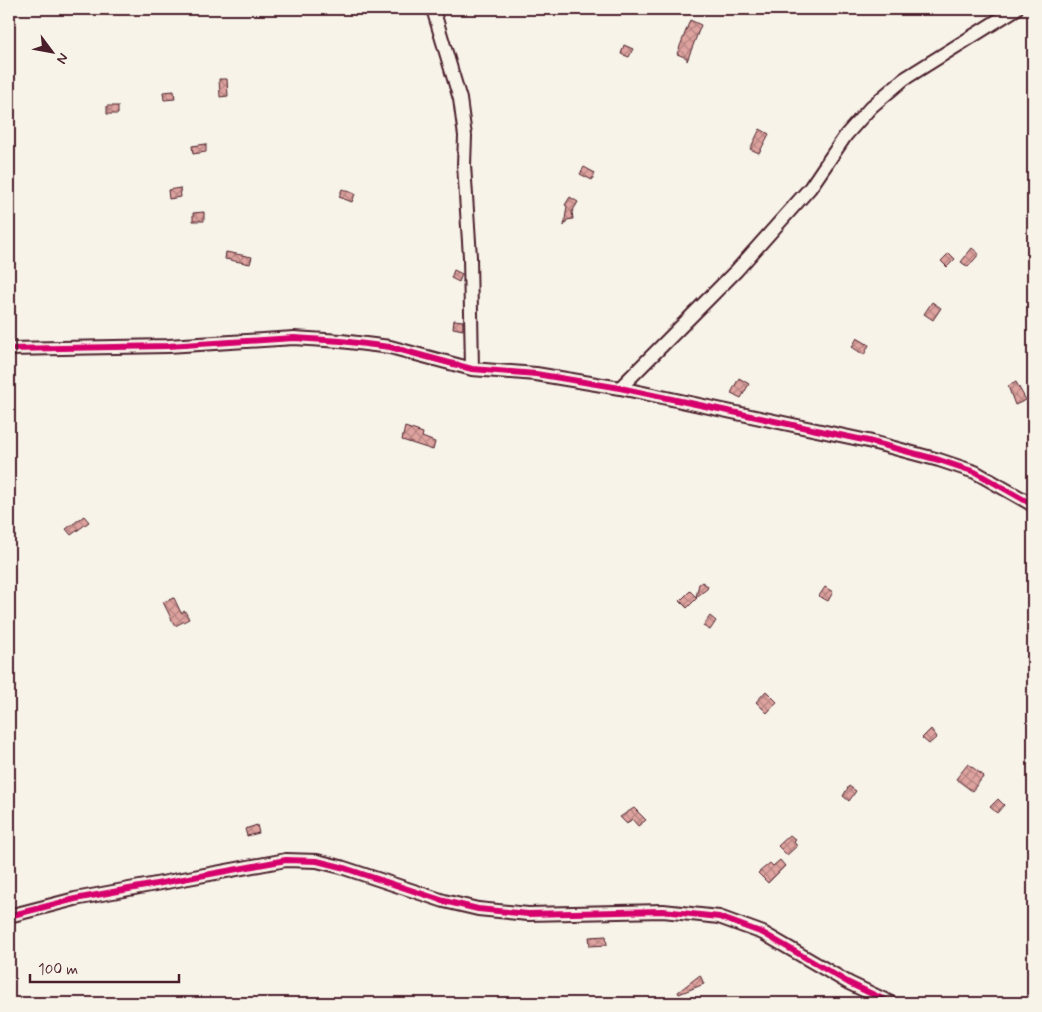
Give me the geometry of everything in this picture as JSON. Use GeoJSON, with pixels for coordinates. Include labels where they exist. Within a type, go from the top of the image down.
{"type":"FeatureCollection","features":[{"type":"Feature","properties":{"kind":"street"},"geometry":{"type":"LineString","coordinates":[[433,9],[460,99],[465,136],[464,165],[470,257],[472,368]]}},
{"type":"Feature","properties":{"kind":"street"},"geometry":{"type":"LineString","coordinates":[[620,388],[737,270],[810,188],[846,134],[871,107],[904,79],[1016,9]]}},
{"type":"Feature","properties":{"kind":"street"},"geometry":{"type":"LineString","coordinates":[[9,349],[168,346],[294,338],[341,340],[390,348],[472,368],[536,374],[620,388],[868,441],[939,460],[975,472],[1033,505]]}},
{"type":"Feature","properties":{"kind":"street"},"geometry":{"type":"LineString","coordinates":[[9,916],[75,899],[286,860],[317,861],[444,901],[478,909],[537,914],[663,911],[719,917],[763,933],[849,983],[892,1003]]}},
{"type":"Feature","properties":{"kind":"building"},"geometry":{"type":"Polygon","coordinates":[[[690,20],[701,25],[687,61],[687,58],[677,54],[690,20]]]}},
{"type":"Feature","properties":{"kind":"building"},"geometry":{"type":"Polygon","coordinates":[[[624,45],[633,49],[629,57],[621,54],[624,45]]]}},
{"type":"Feature","properties":{"kind":"building"},"geometry":{"type":"Polygon","coordinates":[[[219,79],[227,79],[228,96],[220,97],[219,79]]]}},
{"type":"Feature","properties":{"kind":"building"},"geometry":{"type":"Polygon","coordinates":[[[174,91],[175,99],[164,100],[163,92],[174,91]]]}},
{"type":"Feature","properties":{"kind":"building"},"geometry":{"type":"Polygon","coordinates":[[[107,106],[118,106],[118,114],[107,114],[107,106]]]}},
{"type":"Feature","properties":{"kind":"building"},"geometry":{"type":"Polygon","coordinates":[[[760,129],[769,134],[759,153],[750,149],[760,129]]]}},
{"type":"Feature","properties":{"kind":"building"},"geometry":{"type":"Polygon","coordinates":[[[206,144],[206,152],[193,154],[192,146],[206,144]]]}},
{"type":"Feature","properties":{"kind":"building"},"geometry":{"type":"Polygon","coordinates":[[[584,167],[595,173],[592,180],[580,174],[584,167]]]}},
{"type":"Feature","properties":{"kind":"building"},"geometry":{"type":"Polygon","coordinates":[[[180,188],[181,197],[169,199],[168,190],[180,188]]]}},
{"type":"Feature","properties":{"kind":"building"},"geometry":{"type":"Polygon","coordinates":[[[342,189],[355,194],[352,202],[339,197],[342,189]]]}},
{"type":"Feature","properties":{"kind":"building"},"geometry":{"type":"Polygon","coordinates":[[[570,197],[578,202],[572,212],[573,219],[567,220],[564,226],[567,206],[565,205],[570,197]]]}},
{"type":"Feature","properties":{"kind":"building"},"geometry":{"type":"Polygon","coordinates":[[[204,212],[204,221],[193,221],[193,213],[204,212]]]}},
{"type":"Feature","properties":{"kind":"building"},"geometry":{"type":"Polygon","coordinates":[[[972,248],[979,254],[968,267],[961,262],[972,248]]]}},
{"type":"Feature","properties":{"kind":"building"},"geometry":{"type":"Polygon","coordinates":[[[226,252],[252,257],[250,264],[225,259],[226,252]]]}},
{"type":"Feature","properties":{"kind":"building"},"geometry":{"type":"Polygon","coordinates":[[[949,253],[955,259],[947,267],[941,261],[949,253]]]}},
{"type":"Feature","properties":{"kind":"building"},"geometry":{"type":"Polygon","coordinates":[[[454,270],[462,274],[459,282],[451,278],[454,270]]]}},
{"type":"Feature","properties":{"kind":"building"},"geometry":{"type":"Polygon","coordinates":[[[932,302],[941,308],[933,320],[924,314],[932,302]]]}},
{"type":"Feature","properties":{"kind":"building"},"geometry":{"type":"Polygon","coordinates":[[[454,320],[463,321],[463,330],[453,328],[454,320]]]}},
{"type":"Feature","properties":{"kind":"building"},"geometry":{"type":"Polygon","coordinates":[[[857,338],[869,345],[864,355],[852,347],[857,338]]]}},
{"type":"Feature","properties":{"kind":"building"},"geometry":{"type":"Polygon","coordinates":[[[739,378],[749,384],[741,398],[731,393],[739,378]]]}},
{"type":"Feature","properties":{"kind":"building"},"geometry":{"type":"Polygon","coordinates":[[[1016,382],[1026,400],[1015,405],[1008,386],[1016,382]]]}},
{"type":"Feature","properties":{"kind":"building"},"geometry":{"type":"Polygon","coordinates":[[[405,427],[423,433],[422,437],[435,442],[433,450],[402,440],[405,427]]]}},
{"type":"Feature","properties":{"kind":"building"},"geometry":{"type":"Polygon","coordinates":[[[84,516],[89,522],[71,535],[66,529],[84,516]]]}},
{"type":"Feature","properties":{"kind":"building"},"geometry":{"type":"Polygon","coordinates":[[[702,582],[708,586],[707,589],[696,597],[699,584],[702,582]]]}},
{"type":"Feature","properties":{"kind":"building"},"geometry":{"type":"Polygon","coordinates":[[[825,587],[833,592],[828,601],[819,596],[825,587]]]}},
{"type":"Feature","properties":{"kind":"building"},"geometry":{"type":"Polygon","coordinates":[[[690,591],[697,598],[687,608],[680,601],[690,591]]]}},
{"type":"Feature","properties":{"kind":"building"},"geometry":{"type":"Polygon","coordinates":[[[174,598],[181,613],[185,611],[189,619],[175,626],[163,602],[174,598]]]}},
{"type":"Feature","properties":{"kind":"building"},"geometry":{"type":"Polygon","coordinates":[[[710,616],[716,621],[710,630],[703,626],[710,616]]]}},
{"type":"Feature","properties":{"kind":"building"},"geometry":{"type":"Polygon","coordinates":[[[766,691],[777,702],[767,713],[756,702],[766,691]]]}},
{"type":"Feature","properties":{"kind":"building"},"geometry":{"type":"Polygon","coordinates":[[[931,729],[937,737],[929,744],[922,738],[931,729]]]}},
{"type":"Feature","properties":{"kind":"building"},"geometry":{"type":"Polygon","coordinates":[[[968,764],[984,776],[972,791],[956,779],[968,764]]]}},
{"type":"Feature","properties":{"kind":"building"},"geometry":{"type":"Polygon","coordinates":[[[849,786],[856,791],[849,801],[843,796],[849,786]]]}},
{"type":"Feature","properties":{"kind":"building"},"geometry":{"type":"Polygon","coordinates":[[[998,799],[1004,805],[997,813],[990,807],[998,799]]]}},
{"type":"Feature","properties":{"kind":"building"},"geometry":{"type":"Polygon","coordinates":[[[634,808],[646,820],[638,826],[632,819],[627,824],[620,817],[634,808]]]}},
{"type":"Feature","properties":{"kind":"building"},"geometry":{"type":"Polygon","coordinates":[[[257,825],[259,833],[247,836],[245,829],[257,825]]]}},
{"type":"Feature","properties":{"kind":"building"},"geometry":{"type":"Polygon","coordinates":[[[790,835],[796,840],[794,842],[797,846],[787,855],[778,846],[790,835]]]}},
{"type":"Feature","properties":{"kind":"building"},"geometry":{"type":"Polygon","coordinates":[[[780,860],[785,866],[768,883],[758,873],[770,863],[773,866],[780,860]]]}},
{"type":"Feature","properties":{"kind":"building"},"geometry":{"type":"Polygon","coordinates":[[[606,936],[607,945],[590,946],[589,937],[606,936]]]}},
{"type":"Feature","properties":{"kind":"building"},"geometry":{"type":"Polygon","coordinates":[[[700,975],[704,984],[679,994],[678,992],[700,975]]]}},
{"type":"Feature","properties":{"kind":"cycle path"},"geometry":{"type":"LineString","coordinates":[[9,349],[168,346],[294,338],[390,347],[472,369],[536,374],[620,388],[868,441],[939,460],[975,472],[1033,505]]}},
{"type":"Feature","properties":{"kind":"cycle path"},"geometry":{"type":"LineString","coordinates":[[9,916],[75,899],[286,860],[317,861],[444,901],[478,909],[528,914],[663,911],[719,917],[763,933],[849,983],[891,1003]]}}]}
